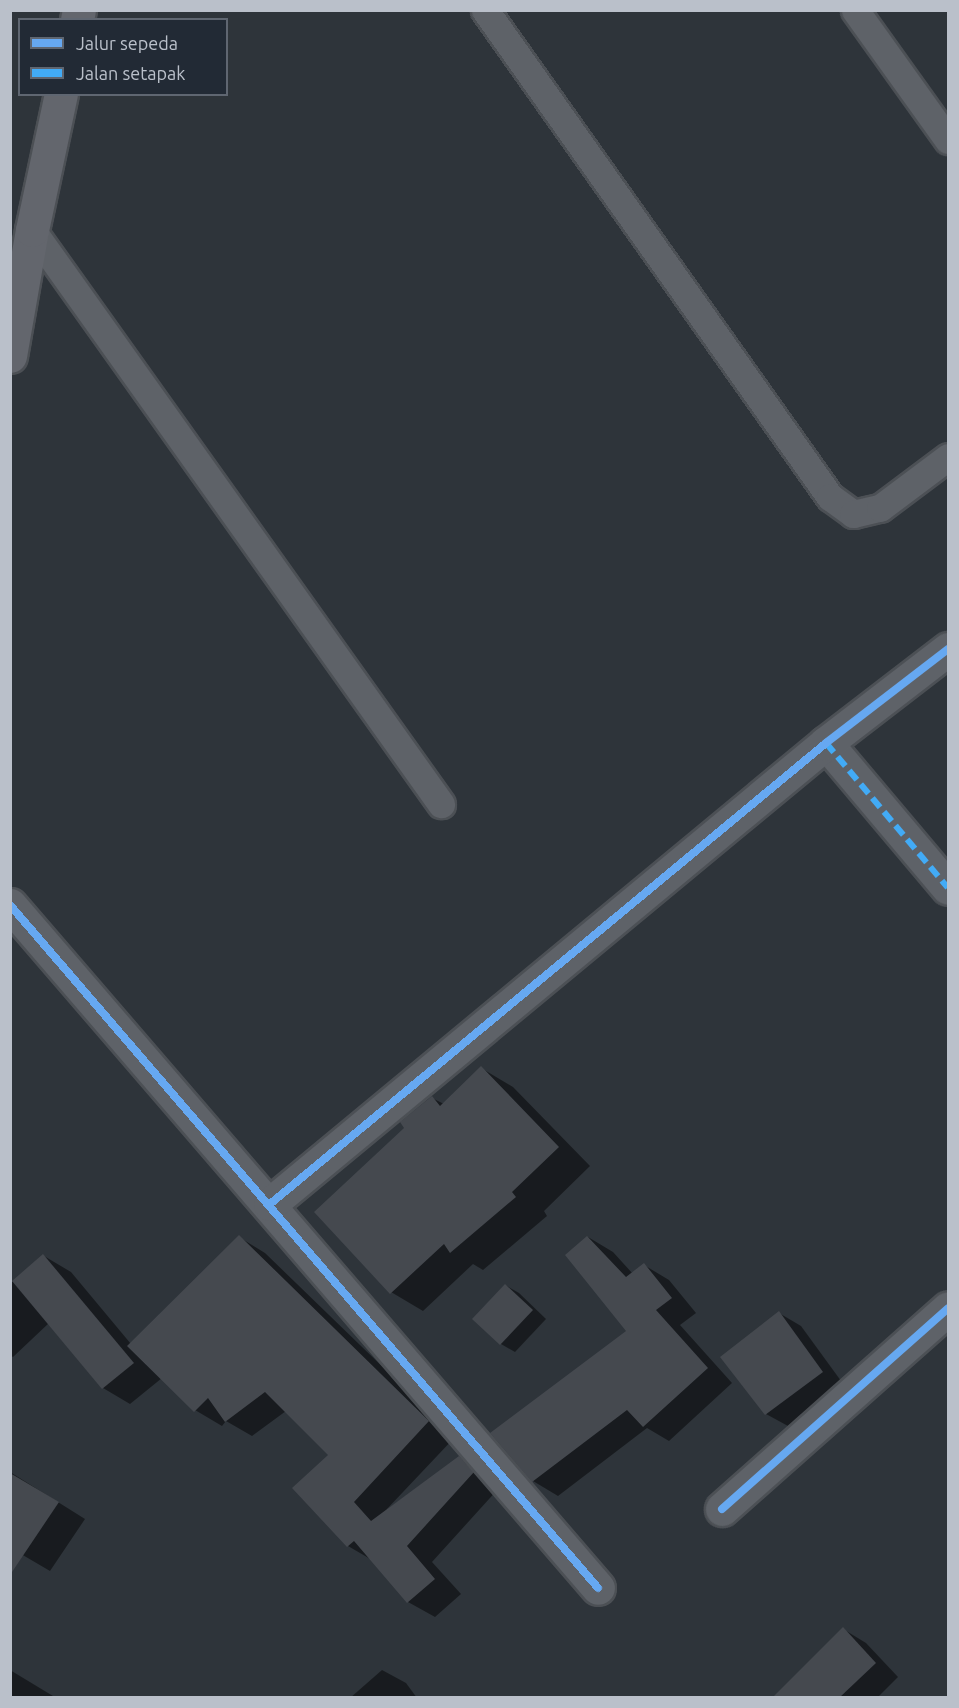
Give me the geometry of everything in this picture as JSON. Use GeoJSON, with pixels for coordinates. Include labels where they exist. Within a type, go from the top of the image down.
{"type":"FeatureCollection","features":[{"type":"Feature","properties":{"kind":"main road"},"geometry":{"type":"LineString","coordinates":[[10,356],[32,230],[61,96]]}},
{"type":"Feature","properties":{"kind":"street"},"geometry":{"type":"LineString","coordinates":[[270,1204],[826,743],[948,649]]}},
{"type":"Feature","properties":{"kind":"street"},"geometry":{"type":"LineString","coordinates":[[826,743],[948,888]]}},
{"type":"Feature","properties":{"kind":"street"},"geometry":{"type":"LineString","coordinates":[[10,905],[270,1204],[598,1588]]}},
{"type":"Feature","properties":{"kind":"street"},"geometry":{"type":"LineString","coordinates":[[722,1509],[948,1308]]}},
{"type":"Feature","properties":{"kind":"lane"},"geometry":{"type":"LineString","coordinates":[[485,10],[830,497],[853,514],[880,508],[948,457]]}},
{"type":"Feature","properties":{"kind":"lane"},"geometry":{"type":"LineString","coordinates":[[855,10],[948,140]]}},
{"type":"Feature","properties":{"kind":"lane"},"geometry":{"type":"LineString","coordinates":[[32,230],[441,804]]}},
{"type":"Feature","properties":{"kind":"building"},"geometry":{"type":"Polygon","coordinates":[[[481,1066],[559,1147],[512,1192],[516,1197],[450,1253],[444,1244],[390,1294],[314,1212],[404,1128],[400,1122],[432,1096],[440,1106],[481,1066]]]}},
{"type":"Feature","properties":{"kind":"building"},"geometry":{"type":"Polygon","coordinates":[[[239,1235],[429,1421],[354,1502],[371,1521],[459,1456],[474,1472],[407,1546],[435,1579],[407,1603],[354,1541],[347,1547],[292,1488],[328,1455],[265,1392],[225,1422],[208,1398],[194,1412],[127,1346],[239,1235]]]}},
{"type":"Feature","properties":{"kind":"building"},"geometry":{"type":"Polygon","coordinates":[[[587,1236],[626,1277],[644,1263],[672,1298],[656,1310],[708,1368],[643,1427],[627,1410],[532,1482],[490,1433],[626,1331],[565,1255],[587,1236]]]}},
{"type":"Feature","properties":{"kind":"building"},"geometry":{"type":"Polygon","coordinates":[[[43,1254],[134,1363],[102,1389],[12,1281],[43,1254]]]}},
{"type":"Feature","properties":{"kind":"building"},"geometry":{"type":"Polygon","coordinates":[[[505,1284],[533,1310],[500,1345],[472,1319],[505,1284]]]}},
{"type":"Feature","properties":{"kind":"building"},"geometry":{"type":"Polygon","coordinates":[[[779,1311],[823,1372],[765,1415],[720,1357],[779,1311]]]}},
{"type":"Feature","properties":{"kind":"building"},"geometry":{"type":"Polygon","coordinates":[[[10,1473],[59,1502],[10,1575],[10,1473]]]}},
{"type":"Feature","properties":{"kind":"building"},"geometry":{"type":"Polygon","coordinates":[[[843,1627],[876,1663],[839,1698],[772,1698],[843,1627]]]}},
{"type":"Feature","properties":{"kind":"marked path"},"geometry":{"type":"LineString","coordinates":[[826,743],[948,888]]}},
{"type":"Feature","properties":{"kind":"cycle path"},"geometry":{"type":"LineString","coordinates":[[270,1204],[826,743],[948,649]]}},
{"type":"Feature","properties":{"kind":"cycle path"},"geometry":{"type":"LineString","coordinates":[[10,905],[598,1588]]}},
{"type":"Feature","properties":{"kind":"cycle path"},"geometry":{"type":"LineString","coordinates":[[722,1509],[948,1308]]}}]}
